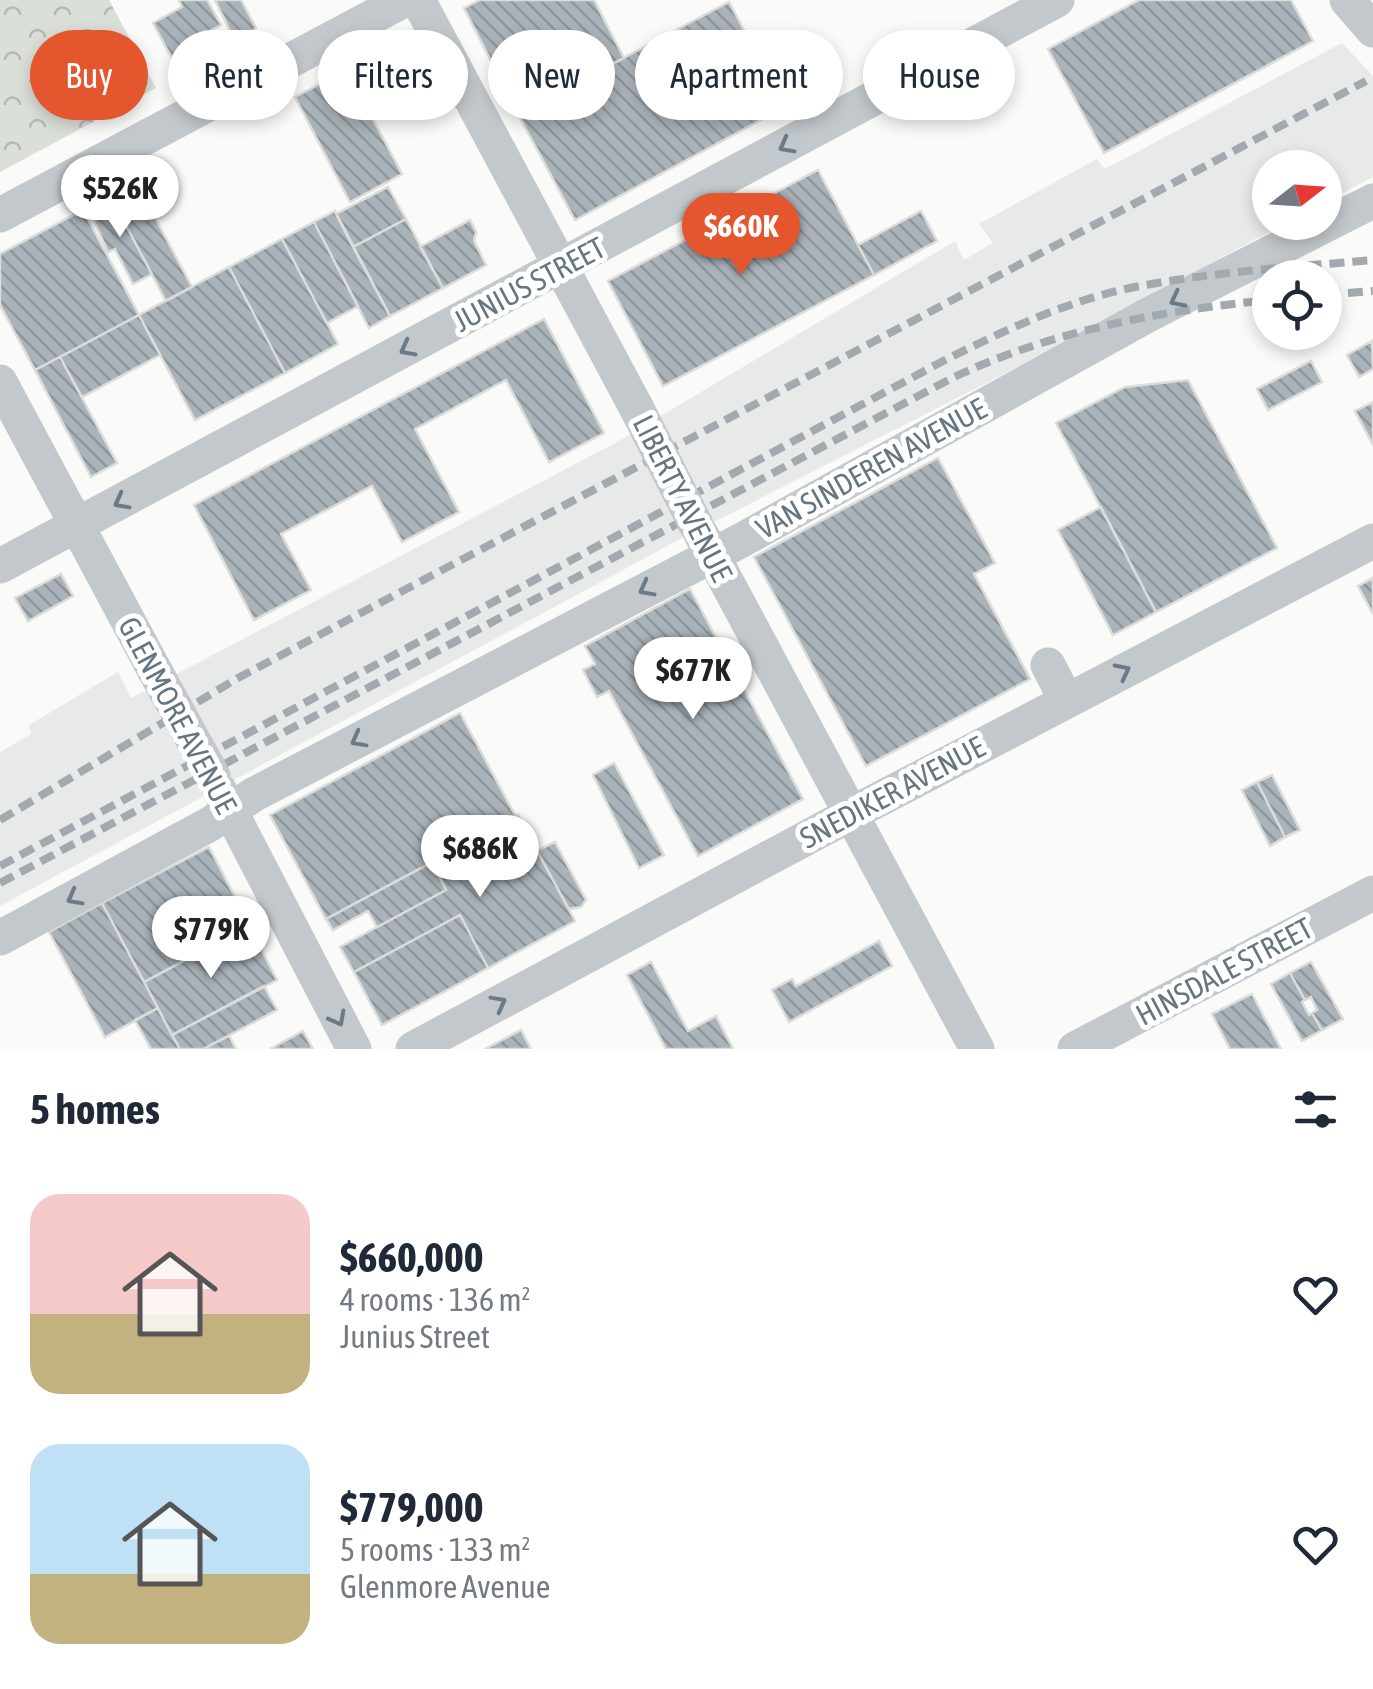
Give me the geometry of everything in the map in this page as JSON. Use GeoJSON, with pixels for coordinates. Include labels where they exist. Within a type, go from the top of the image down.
{"type":"FeatureCollection","features":[{"type":"Feature","properties":{"kind":"street"},"geometry":{"type":"LineString","coordinates":[[0,216],[404,0]]}},
{"type":"Feature","properties":{"kind":"street","name":"LIBERTY AVENUE"},"geometry":{"type":"LineString","coordinates":[[418,0],[977,1049]]}},
{"type":"Feature","properties":{"kind":"street","name":"JUNIUS STREET"},"geometry":{"type":"LineString","coordinates":[[0,566],[1057,0]]}},
{"type":"Feature","properties":{"kind":"street"},"geometry":{"type":"LineString","coordinates":[[1347,0],[1373,30]]}},
{"type":"Feature","properties":{"kind":"street","name":"VAN SINDEREN AVENUE"},"geometry":{"type":"LineString","coordinates":[[0,938],[704,540],[1373,200]]}},
{"type":"Feature","properties":{"kind":"street","name":"GLENMORE AVENUE"},"geometry":{"type":"LineString","coordinates":[[0,382],[214,776],[354,1049]]}},
{"type":"Feature","properties":{"kind":"street","name":"SNEDIKER AVENUE"},"geometry":{"type":"LineString","coordinates":[[413,1049],[1373,540]]}},
{"type":"Feature","properties":{"kind":"street"},"geometry":{"type":"LineString","coordinates":[[1048,665],[1066,700]]}},
{"type":"Feature","properties":{"kind":"street","name":"HINSDALE STREET"},"geometry":{"type":"LineString","coordinates":[[1075,1049],[1373,893]]}},
{"type":"Feature","properties":{"kind":"shaded area"},"geometry":{"type":"Polygon","coordinates":[[[1342,43],[1373,76],[1373,177],[1342,193],[1342,150],[1252,150],[1254,240],[1004,374],[671,544],[0,906],[0,752],[31,734],[29,725],[118,672],[131,698],[617,442],[955,241],[964,260],[993,243],[979,224],[1097,159],[1105,169],[1342,43]]]}},
{"type":"Feature","properties":{"kind":"green space"},"geometry":{"type":"Polygon","coordinates":[[[0,0],[109,0],[125,30],[30,30],[30,120],[97,120],[0,172],[0,0]]]}},
{"type":"Feature","properties":{"kind":"green space"},"geometry":{"type":"Polygon","coordinates":[[[148,73],[156,88],[148,92],[148,73]]]}},
{"type":"Feature","properties":{"kind":"building"},"geometry":{"type":"Polygon","coordinates":[[[179,0],[207,0],[221,25],[212,30],[168,30],[168,51],[153,23],[182,7],[179,0]]]}},
{"type":"Feature","properties":{"kind":"building"},"geometry":{"type":"Polygon","coordinates":[[[215,0],[241,0],[256,28],[230,30],[215,0]]]}},
{"type":"Feature","properties":{"kind":"building"},"geometry":{"type":"Polygon","coordinates":[[[480,0],[594,0],[610,30],[488,30],[488,55],[464,8],[480,0]]]}},
{"type":"Feature","properties":{"kind":"building"},"geometry":{"type":"Polygon","coordinates":[[[1139,0],[1291,0],[1313,41],[1104,153],[1048,49],[1139,0]]]}},
{"type":"Feature","properties":{"kind":"building"},"geometry":{"type":"Polygon","coordinates":[[[729,2],[744,30],[676,30],[729,2]]]}},
{"type":"Feature","properties":{"kind":"building"},"geometry":{"type":"Polygon","coordinates":[[[615,41],[624,58],[615,63],[615,41]]]}},
{"type":"Feature","properties":{"kind":"building"},"geometry":{"type":"Polygon","coordinates":[[[635,52],[635,120],[761,120],[575,220],[521,120],[615,120],[615,63],[635,52]]]}},
{"type":"Feature","properties":{"kind":"building"},"geometry":{"type":"Polygon","coordinates":[[[318,85],[318,120],[373,120],[402,174],[350,202],[298,103],[298,95],[318,85]]]}},
{"type":"Feature","properties":{"kind":"building"},"geometry":{"type":"Polygon","coordinates":[[[818,170],[874,275],[663,386],[608,281],[818,170]]]}},
{"type":"Feature","properties":{"kind":"building"},"geometry":{"type":"Polygon","coordinates":[[[136,182],[192,287],[166,301],[110,195],[136,182]]]}},
{"type":"Feature","properties":{"kind":"building"},"geometry":{"type":"Polygon","coordinates":[[[388,187],[406,219],[353,247],[336,214],[388,187]]]}},
{"type":"Feature","properties":{"kind":"building"},"geometry":{"type":"Polygon","coordinates":[[[111,198],[152,274],[133,284],[115,249],[108,252],[89,210],[111,198]]]}},
{"type":"Feature","properties":{"kind":"building"},"geometry":{"type":"Polygon","coordinates":[[[83,210],[139,315],[35,370],[0,305],[0,254],[83,210]]]}},
{"type":"Feature","properties":{"kind":"building"},"geometry":{"type":"Polygon","coordinates":[[[335,211],[390,316],[369,328],[314,222],[335,211]]]}},
{"type":"Feature","properties":{"kind":"building"},"geometry":{"type":"Polygon","coordinates":[[[921,211],[937,241],[874,275],[858,245],[921,211]]]}},
{"type":"Feature","properties":{"kind":"building"},"geometry":{"type":"Polygon","coordinates":[[[406,219],[443,288],[390,316],[353,247],[406,219]]]}},
{"type":"Feature","properties":{"kind":"building"},"geometry":{"type":"Polygon","coordinates":[[[470,220],[476,232],[474,241],[486,265],[443,288],[420,247],[470,220]]]}},
{"type":"Feature","properties":{"kind":"building"},"geometry":{"type":"Polygon","coordinates":[[[314,222],[358,306],[327,323],[282,239],[314,222]]]}},
{"type":"Feature","properties":{"kind":"building"},"geometry":{"type":"Polygon","coordinates":[[[282,239],[338,344],[285,373],[229,267],[282,239]]]}},
{"type":"Feature","properties":{"kind":"building"},"geometry":{"type":"Polygon","coordinates":[[[229,267],[285,373],[195,420],[139,315],[229,267]]]}},
{"type":"Feature","properties":{"kind":"building"},"geometry":{"type":"Polygon","coordinates":[[[139,315],[160,355],[82,397],[60,357],[139,315]]]}},
{"type":"Feature","properties":{"kind":"building"},"geometry":{"type":"Polygon","coordinates":[[[544,319],[604,433],[549,462],[506,380],[415,429],[459,512],[402,542],[372,486],[281,534],[311,590],[254,620],[194,505],[544,319]]]}},
{"type":"Feature","properties":{"kind":"building"},"geometry":{"type":"Polygon","coordinates":[[[1372,341],[1373,369],[1359,377],[1347,355],[1372,341]]]}},
{"type":"Feature","properties":{"kind":"building"},"geometry":{"type":"Polygon","coordinates":[[[60,357],[117,463],[91,477],[35,370],[60,357]]]}},
{"type":"Feature","properties":{"kind":"building"},"geometry":{"type":"Polygon","coordinates":[[[1311,361],[1322,382],[1268,410],[1257,389],[1311,361]]]}},
{"type":"Feature","properties":{"kind":"building"},"geometry":{"type":"Polygon","coordinates":[[[1188,380],[1277,548],[1156,612],[1056,423],[1125,387],[1188,380]]]}},
{"type":"Feature","properties":{"kind":"building"},"geometry":{"type":"Polygon","coordinates":[[[1373,402],[1373,445],[1355,411],[1373,402]]]}},
{"type":"Feature","properties":{"kind":"building"},"geometry":{"type":"Polygon","coordinates":[[[938,458],[995,563],[974,574],[1030,679],[866,766],[754,557],[938,458]]]}},
{"type":"Feature","properties":{"kind":"building"},"geometry":{"type":"Polygon","coordinates":[[[1101,507],[1156,612],[1113,635],[1058,530],[1101,507]]]}},
{"type":"Feature","properties":{"kind":"building"},"geometry":{"type":"Polygon","coordinates":[[[61,574],[73,596],[28,621],[15,598],[61,574]]]}},
{"type":"Feature","properties":{"kind":"building"},"geometry":{"type":"Polygon","coordinates":[[[1373,578],[1373,614],[1358,586],[1373,578]]]}},
{"type":"Feature","properties":{"kind":"building"},"geometry":{"type":"Polygon","coordinates":[[[690,589],[803,799],[698,856],[609,691],[597,697],[583,670],[595,664],[585,646],[690,589]]]}},
{"type":"Feature","properties":{"kind":"building"},"geometry":{"type":"Polygon","coordinates":[[[460,713],[516,817],[326,919],[270,815],[460,713]]]}},
{"type":"Feature","properties":{"kind":"building"},"geometry":{"type":"Polygon","coordinates":[[[614,763],[664,855],[639,868],[593,775],[614,763]]]}},
{"type":"Feature","properties":{"kind":"building"},"geometry":{"type":"Polygon","coordinates":[[[1272,775],[1300,830],[1285,837],[1257,782],[1272,775]]]}},
{"type":"Feature","properties":{"kind":"building"},"geometry":{"type":"Polygon","coordinates":[[[1257,782],[1285,837],[1270,846],[1242,790],[1257,782]]]}},
{"type":"Feature","properties":{"kind":"building"},"geometry":{"type":"Polygon","coordinates":[[[518,815],[575,921],[488,968],[460,915],[354,972],[340,947],[446,890],[432,862],[518,815]]]}},
{"type":"Feature","properties":{"kind":"building"},"geometry":{"type":"Polygon","coordinates":[[[555,842],[586,900],[581,907],[569,909],[537,851],[555,842]]]}},
{"type":"Feature","properties":{"kind":"building"},"geometry":{"type":"Polygon","coordinates":[[[209,847],[250,926],[144,982],[102,903],[209,847]]]}},
{"type":"Feature","properties":{"kind":"building"},"geometry":{"type":"Polygon","coordinates":[[[432,862],[446,890],[377,927],[368,911],[333,930],[326,919],[432,862]]]}},
{"type":"Feature","properties":{"kind":"building"},"geometry":{"type":"Polygon","coordinates":[[[102,903],[158,1008],[105,1037],[49,932],[102,903]]]}},
{"type":"Feature","properties":{"kind":"building"},"geometry":{"type":"Polygon","coordinates":[[[460,915],[488,968],[382,1025],[354,972],[460,915]]]}},
{"type":"Feature","properties":{"kind":"building"},"geometry":{"type":"Polygon","coordinates":[[[249,926],[277,980],[172,1035],[144,982],[249,926]]]}},
{"type":"Feature","properties":{"kind":"building"},"geometry":{"type":"Polygon","coordinates":[[[879,941],[892,966],[789,1022],[772,990],[792,979],[796,986],[879,941]]]}},
{"type":"Feature","properties":{"kind":"building"},"geometry":{"type":"Polygon","coordinates":[[[651,962],[688,1031],[716,1016],[733,1049],[666,1049],[627,975],[651,962]]]}},
{"type":"Feature","properties":{"kind":"building"},"geometry":{"type":"Polygon","coordinates":[[[1311,962],[1343,1019],[1322,1030],[1312,1013],[1317,1010],[1311,997],[1305,1000],[1290,973],[1311,962]]]}},
{"type":"Feature","properties":{"kind":"building"},"geometry":{"type":"Polygon","coordinates":[[[1290,973],[1309,1015],[1312,1013],[1322,1030],[1302,1041],[1271,984],[1290,973]]]}},
{"type":"Feature","properties":{"kind":"building"},"geometry":{"type":"Polygon","coordinates":[[[264,986],[277,1010],[203,1049],[180,1049],[172,1035],[264,986]]]}},
{"type":"Feature","properties":{"kind":"building"},"geometry":{"type":"Polygon","coordinates":[[[1252,994],[1281,1049],[1230,1049],[1212,1014],[1252,994]]]}},
{"type":"Feature","properties":{"kind":"building"},"geometry":{"type":"Polygon","coordinates":[[[158,1008],[180,1049],[151,1049],[135,1020],[158,1008]]]}},
{"type":"Feature","properties":{"kind":"building"},"geometry":{"type":"Polygon","coordinates":[[[521,1030],[531,1049],[485,1049],[521,1030]]]}},
{"type":"Feature","properties":{"kind":"building"},"geometry":{"type":"Polygon","coordinates":[[[303,1031],[313,1049],[270,1049],[303,1031]]]}},
{"type":"Feature","properties":{"kind":"building"},"geometry":{"type":"Polygon","coordinates":[[[229,1036],[236,1049],[203,1049],[229,1036]]]}},
{"type":"Feature","properties":{"kind":"railway"},"geometry":{"type":"LineString","coordinates":[[0,820],[238,678],[1366,81]]}},
{"type":"Feature","properties":{"kind":"railway"},"geometry":{"type":"LineString","coordinates":[[0,866],[945,360],[1013,328],[1082,301],[1160,282],[1373,260]]}},
{"type":"Feature","properties":{"kind":"railway"},"geometry":{"type":"LineString","coordinates":[[1342,294],[1373,291]]}},
{"type":"Feature","properties":{"kind":"railway"},"geometry":{"type":"LineString","coordinates":[[0,883],[954,377],[1030,347],[1108,325],[1252,302]]}}]}
